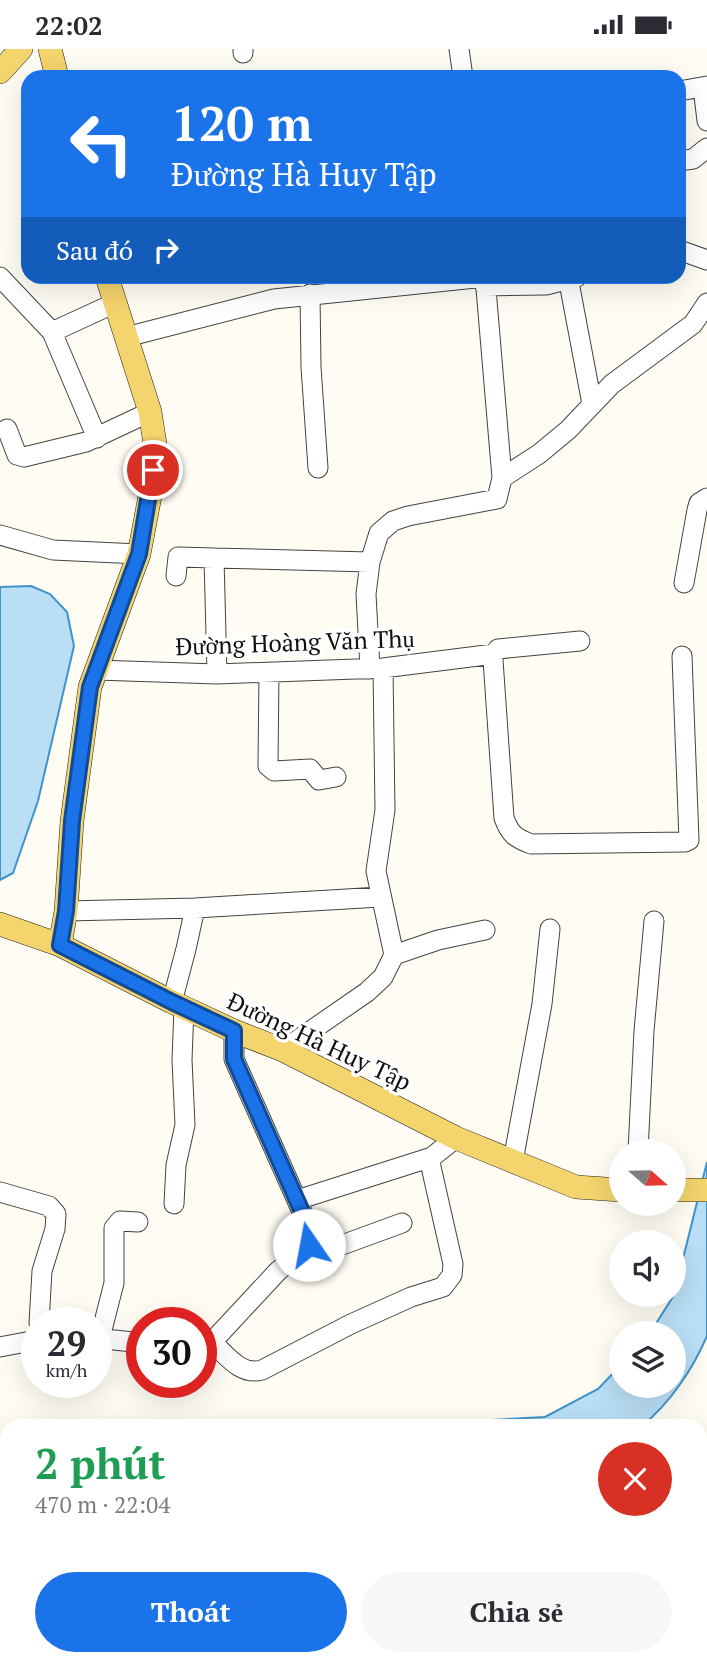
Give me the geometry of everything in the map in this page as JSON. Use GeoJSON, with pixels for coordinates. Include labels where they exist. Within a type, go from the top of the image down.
{"type":"FeatureCollection","features":[{"type":"Feature","properties":{"kind":"main road"},"geometry":{"type":"LineString","coordinates":[[0,72],[21,49]]}},
{"type":"Feature","properties":{"kind":"main road"},"geometry":{"type":"LineString","coordinates":[[50,49],[55,70]]}},
{"type":"Feature","properties":{"kind":"main road"},"geometry":{"type":"LineString","coordinates":[[60,945],[66,911],[72,821],[90,687],[139,554],[150,496],[155,444],[150,412],[109,284]]}},
{"type":"Feature","properties":{"kind":"main road","name":"Đường Hà Huy Tập"},"geometry":{"type":"LineString","coordinates":[[0,924],[60,945],[178,1005],[283,1050],[456,1138],[576,1187],[609,1189]]}},
{"type":"Feature","properties":{"kind":"main road"},"geometry":{"type":"LineString","coordinates":[[686,1190],[707,1190]]}},
{"type":"Feature","properties":{"kind":"street"},"geometry":{"type":"LineString","coordinates":[[459,49],[462,70]]}},
{"type":"Feature","properties":{"kind":"street"},"geometry":{"type":"LineString","coordinates":[[686,90],[705,86],[707,121]]}},
{"type":"Feature","properties":{"kind":"street"},"geometry":{"type":"LineString","coordinates":[[686,160],[693,159],[707,148]]}},
{"type":"Feature","properties":{"kind":"street"},"geometry":{"type":"LineString","coordinates":[[686,252],[707,260]]}},
{"type":"Feature","properties":{"kind":"street"},"geometry":{"type":"LineString","coordinates":[[0,277],[52,332],[97,438]]}},
{"type":"Feature","properties":{"kind":"street"},"geometry":{"type":"LineString","coordinates":[[126,337],[274,299],[435,284]]}},
{"type":"Feature","properties":{"kind":"street"},"geometry":{"type":"LineString","coordinates":[[283,1050],[367,992],[383,977],[394,955],[376,871],[385,810],[377,669],[366,594],[370,562],[379,533],[393,521],[497,499],[502,478],[485,284]]}},
{"type":"Feature","properties":{"kind":"street"},"geometry":{"type":"LineString","coordinates":[[573,284],[592,404]]}},
{"type":"Feature","properties":{"kind":"street"},"geometry":{"type":"LineString","coordinates":[[310,294],[311,367],[318,468]]}},
{"type":"Feature","properties":{"kind":"street"},"geometry":{"type":"LineString","coordinates":[[52,332],[115,303]]}},
{"type":"Feature","properties":{"kind":"street"},"geometry":{"type":"LineString","coordinates":[[502,478],[540,454],[568,430],[612,384],[700,330],[707,303]]}},
{"type":"Feature","properties":{"kind":"street"},"geometry":{"type":"LineString","coordinates":[[7,429],[18,457],[97,438],[150,412]]}},
{"type":"Feature","properties":{"kind":"street"},"geometry":{"type":"LineString","coordinates":[[684,583],[697,510],[699,503],[707,498]]}},
{"type":"Feature","properties":{"kind":"street"},"geometry":{"type":"LineString","coordinates":[[0,535],[52,550],[139,554]]}},
{"type":"Feature","properties":{"kind":"street"},"geometry":{"type":"LineString","coordinates":[[176,576],[178,557],[370,562]]}},
{"type":"Feature","properties":{"kind":"street"},"geometry":{"type":"LineString","coordinates":[[214,558],[217,674]]}},
{"type":"Feature","properties":{"kind":"street","name":"Đường Hoàng Văn Thụ"},"geometry":{"type":"LineString","coordinates":[[96,670],[217,674],[377,669],[494,653],[498,649],[580,641]]}},
{"type":"Feature","properties":{"kind":"street"},"geometry":{"type":"LineString","coordinates":[[494,653],[504,818],[515,838],[531,844],[547,845],[689,840],[682,656]]}},
{"type":"Feature","properties":{"kind":"street"},"geometry":{"type":"LineString","coordinates":[[269,672],[268,766],[274,771],[310,769],[319,780],[336,777]]}},
{"type":"Feature","properties":{"kind":"street"},"geometry":{"type":"LineString","coordinates":[[66,911],[195,908],[380,897]]}},
{"type":"Feature","properties":{"kind":"street"},"geometry":{"type":"LineString","coordinates":[[174,1204],[176,1165],[185,1125],[178,1005],[195,908]]}},
{"type":"Feature","properties":{"kind":"street"},"geometry":{"type":"LineString","coordinates":[[639,1139],[644,1031],[654,921]]}},
{"type":"Feature","properties":{"kind":"street"},"geometry":{"type":"LineString","coordinates":[[513,1161],[542,1004],[550,929]]}},
{"type":"Feature","properties":{"kind":"street"},"geometry":{"type":"LineString","coordinates":[[394,955],[438,940],[485,930]]}},
{"type":"Feature","properties":{"kind":"street"},"geometry":{"type":"LineString","coordinates":[[234,1031],[234,1059],[307,1223],[309,1245]]}},
{"type":"Feature","properties":{"kind":"street"},"geometry":{"type":"LineString","coordinates":[[297,1200],[429,1158],[456,1138]]}},
{"type":"Feature","properties":{"kind":"street"},"geometry":{"type":"LineString","coordinates":[[217,1352],[253,1373],[351,1324],[411,1297],[443,1287],[452,1275],[453,1264],[429,1158]]}},
{"type":"Feature","properties":{"kind":"street"},"geometry":{"type":"LineString","coordinates":[[0,1192],[49,1206],[57,1214],[42,1271],[40,1307]]}},
{"type":"Feature","properties":{"kind":"street"},"geometry":{"type":"LineString","coordinates":[[107,1307],[114,1283],[115,1224],[120,1221],[138,1222]]}},
{"type":"Feature","properties":{"kind":"street"},"geometry":{"type":"LineString","coordinates":[[309,1245],[331,1249],[401,1223]]}},
{"type":"Feature","properties":{"kind":"street"},"geometry":{"type":"LineString","coordinates":[[217,1335],[278,1271],[309,1245]]}},
{"type":"Feature","properties":{"kind":"street"},"geometry":{"type":"LineString","coordinates":[[0,1347],[21,1344]]}},
{"type":"Feature","properties":{"kind":"water"},"geometry":{"type":"Polygon","coordinates":[[[31,586],[50,594],[67,612],[74,646],[38,801],[13,873],[0,880],[0,587],[31,586]]]}},
{"type":"Feature","properties":{"kind":"water"},"geometry":{"type":"Polygon","coordinates":[[[707,1162],[707,1336],[686,1375],[686,1321],[658,1321],[666,1307],[686,1307],[686,1247],[707,1162]]]}},
{"type":"Feature","properties":{"kind":"water"},"geometry":{"type":"Polygon","coordinates":[[[609,1378],[609,1398],[669,1398],[649,1419],[509,1419],[545,1417],[598,1389],[609,1378]]]}},
{"type":"Feature","properties":{"kind":"route"},"geometry":{"type":"LineString","coordinates":[[153,470],[139,554],[90,687],[72,821],[66,911],[60,945],[234,1031],[234,1059],[307,1223],[309,1245]]}}]}
